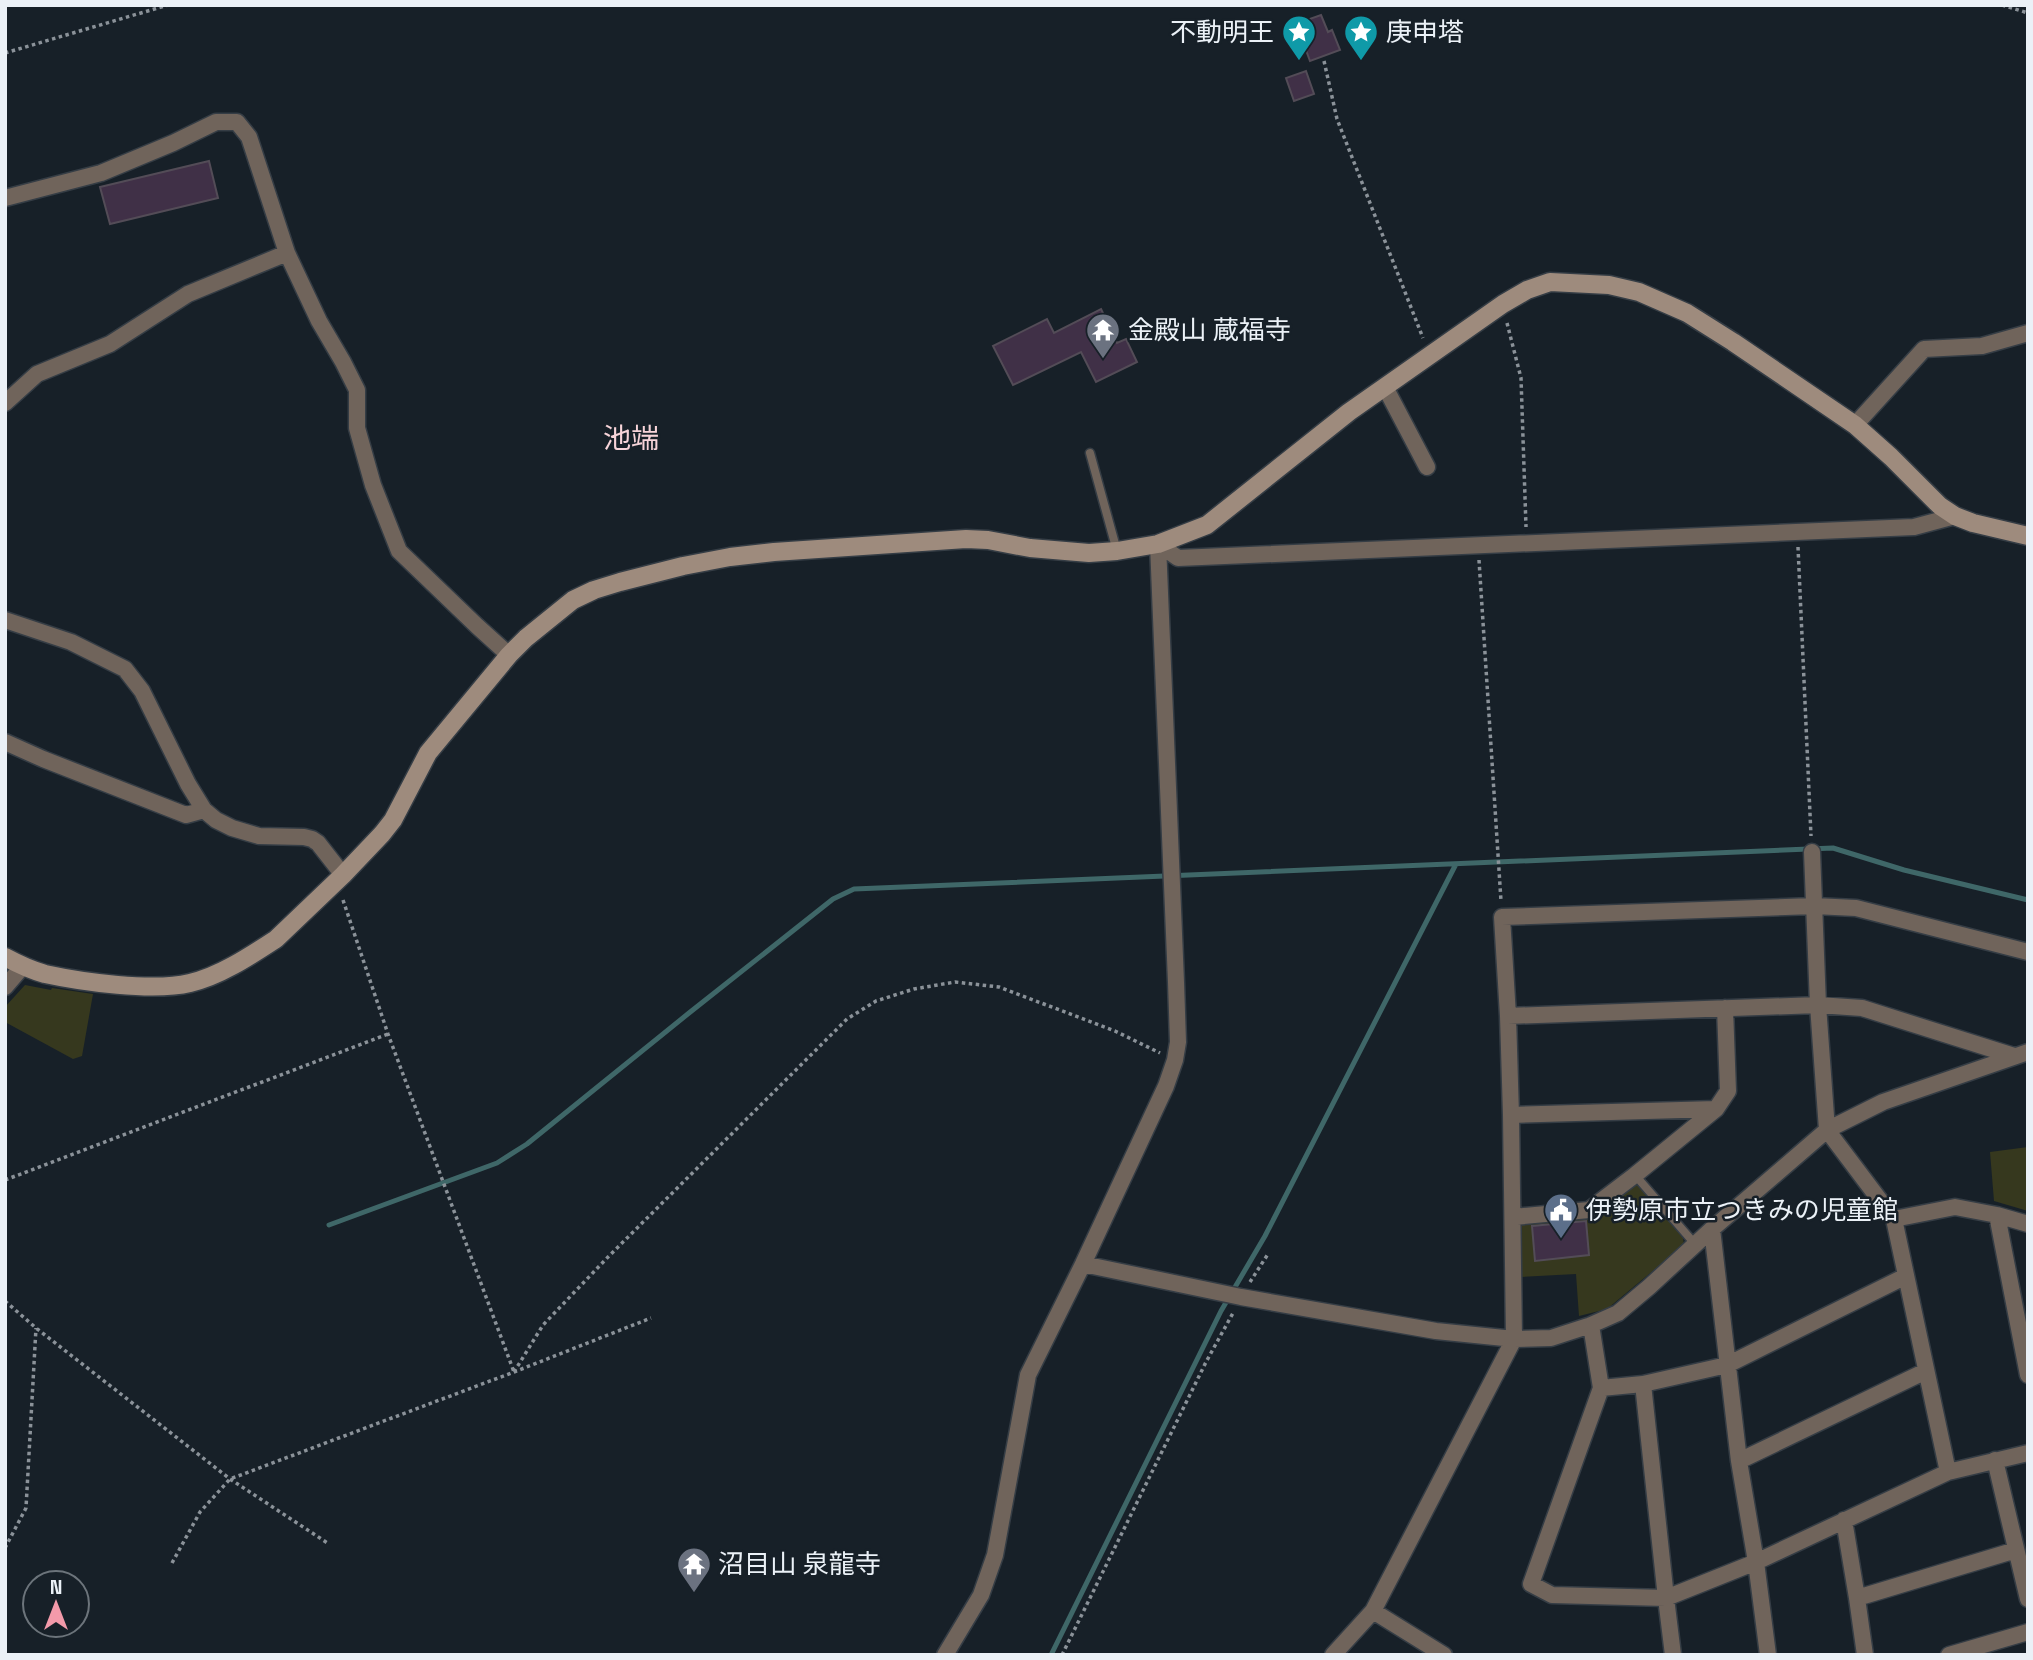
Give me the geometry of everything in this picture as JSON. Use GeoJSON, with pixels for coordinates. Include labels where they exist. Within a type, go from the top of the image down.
{"type":"FeatureCollection","features":[{"type":"Feature","properties":{"kind":"street"},"geometry":{"type":"LineString","coordinates":[[5,198],[101,173],[216,122],[237,122],[249,136],[288,253],[319,321],[357,390],[357,428],[373,485],[399,551],[509,654]]}},
{"type":"Feature","properties":{"kind":"street"},"geometry":{"type":"LineString","coordinates":[[5,403],[37,374],[110,344],[188,294],[288,253]]}},
{"type":"Feature","properties":{"kind":"street"},"geometry":{"type":"LineString","coordinates":[[5,957],[43,973],[89,981],[171,987],[213,975],[276,939],[370,849],[393,820],[428,753],[509,654],[553,615],[573,600],[594,590],[683,566],[730,557],[923,540],[988,540],[1089,553],[1157,544],[1207,526],[1349,412],[1503,304],[1527,290],[1550,282],[1609,285],[1639,292],[1686,313],[1855,425],[1940,506],[1955,516],[2028,536]]}},
{"type":"Feature","properties":{"kind":"street"},"geometry":{"type":"LineString","coordinates":[[1855,425],[1924,349],[1982,345],[2028,333]]}},
{"type":"Feature","properties":{"kind":"street"},"geometry":{"type":"LineString","coordinates":[[1385,387],[1427,467]]}},
{"type":"Feature","properties":{"kind":"street"},"geometry":{"type":"LineString","coordinates":[[1157,544],[1178,558],[1914,527],[1955,516]]}},
{"type":"Feature","properties":{"kind":"street"},"geometry":{"type":"LineString","coordinates":[[945,1655],[981,1595],[995,1555],[1028,1375],[1083,1264],[1166,1086],[1175,1060],[1178,1042],[1157,544]]}},
{"type":"Feature","properties":{"kind":"street"},"geometry":{"type":"LineString","coordinates":[[5,620],[71,642],[125,669],[142,691],[188,784],[204,810],[224,824],[259,836],[304,837],[318,842],[340,878]]}},
{"type":"Feature","properties":{"kind":"street"},"geometry":{"type":"LineString","coordinates":[[5,742],[186,815],[204,810]]}},
{"type":"Feature","properties":{"kind":"street"},"geometry":{"type":"LineString","coordinates":[[1812,852],[1818,1005],[1827,1130],[1894,1219],[1948,1472]]}},
{"type":"Feature","properties":{"kind":"street"},"geometry":{"type":"LineString","coordinates":[[1333,1655],[1373,1611],[1514,1339],[1514,1217],[1502,917],[1814,906],[1856,908],[2028,952]]}},
{"type":"Feature","properties":{"kind":"street"},"geometry":{"type":"LineString","coordinates":[[5,987],[23,966]]}},
{"type":"Feature","properties":{"kind":"street"},"geometry":{"type":"LineString","coordinates":[[1508,1016],[1818,1005],[1862,1008],[2021,1054]]}},
{"type":"Feature","properties":{"kind":"street"},"geometry":{"type":"LineString","coordinates":[[1514,1217],[1589,1210],[1716,1109],[1728,1091],[1725,1008]]}},
{"type":"Feature","properties":{"kind":"street"},"geometry":{"type":"LineString","coordinates":[[1083,1264],[1241,1297],[1436,1331],[1514,1339],[1551,1338],[1618,1313],[1827,1130],[1883,1102],[2021,1054]]}},
{"type":"Feature","properties":{"kind":"street"},"geometry":{"type":"LineString","coordinates":[[1511,1115],[1716,1109]]}},
{"type":"Feature","properties":{"kind":"street"},"geometry":{"type":"LineString","coordinates":[[1894,1219],[1955,1207],[1997,1214],[2028,1224]]}},
{"type":"Feature","properties":{"kind":"street"},"geometry":{"type":"LineString","coordinates":[[1997,1214],[2028,1375]]}},
{"type":"Feature","properties":{"kind":"street"},"geometry":{"type":"LineString","coordinates":[[1712,1229],[1739,1461],[1768,1655]]}},
{"type":"Feature","properties":{"kind":"street"},"geometry":{"type":"LineString","coordinates":[[1601,1388],[1643,1384],[1727,1366],[1906,1276]]}},
{"type":"Feature","properties":{"kind":"street"},"geometry":{"type":"LineString","coordinates":[[1591,1325],[1601,1388],[1531,1584],[1552,1595],[1666,1598],[1756,1562],[1948,1472],[2028,1453]]}},
{"type":"Feature","properties":{"kind":"street"},"geometry":{"type":"LineString","coordinates":[[1739,1461],[1926,1371]]}},
{"type":"Feature","properties":{"kind":"street"},"geometry":{"type":"LineString","coordinates":[[1643,1384],[1673,1655]]}},
{"type":"Feature","properties":{"kind":"street"},"geometry":{"type":"LineString","coordinates":[[1995,1460],[2028,1599]]}},
{"type":"Feature","properties":{"kind":"street"},"geometry":{"type":"LineString","coordinates":[[1843,1520],[1864,1655]]}},
{"type":"Feature","properties":{"kind":"street"},"geometry":{"type":"LineString","coordinates":[[1857,1598],[2016,1550]]}},
{"type":"Feature","properties":{"kind":"street"},"geometry":{"type":"LineString","coordinates":[[1373,1611],[1444,1655]]}},
{"type":"Feature","properties":{"kind":"street"},"geometry":{"type":"LineString","coordinates":[[1949,1655],[2028,1632]]}},
{"type":"Feature","properties":{"kind":"lane"},"geometry":{"type":"LineString","coordinates":[[1090,453],[1116,551]]}},
{"type":"Feature","properties":{"kind":"lane"},"geometry":{"type":"LineString","coordinates":[[1635,1175],[1695,1244]]}},
{"type":"Feature","properties":{"kind":"path"},"geometry":{"type":"LineString","coordinates":[[5,52],[168,5]]}},
{"type":"Feature","properties":{"kind":"path"},"geometry":{"type":"LineString","coordinates":[[2002,5],[2028,13]]}},
{"type":"Feature","properties":{"kind":"path"},"geometry":{"type":"LineString","coordinates":[[1324,61],[1337,119],[1421,335]]}},
{"type":"Feature","properties":{"kind":"path"},"geometry":{"type":"LineString","coordinates":[[1503,304],[1521,378],[1527,543]]}},
{"type":"Feature","properties":{"kind":"path"},"geometry":{"type":"LineString","coordinates":[[1798,532],[1812,852]]}},
{"type":"Feature","properties":{"kind":"path"},"geometry":{"type":"LineString","coordinates":[[1478,545],[1502,917]]}},
{"type":"Feature","properties":{"kind":"path"},"geometry":{"type":"LineString","coordinates":[[340,878],[388,1034],[514,1372]]}},
{"type":"Feature","properties":{"kind":"path"},"geometry":{"type":"LineString","coordinates":[[514,1372],[543,1325],[608,1256],[847,1019],[876,1001],[914,989],[955,982],[999,987],[1115,1031],[1175,1060]]}},
{"type":"Feature","properties":{"kind":"path"},"geometry":{"type":"LineString","coordinates":[[5,1180],[388,1034]]}},
{"type":"Feature","properties":{"kind":"path"},"geometry":{"type":"LineString","coordinates":[[1062,1655],[1206,1362],[1268,1254]]}},
{"type":"Feature","properties":{"kind":"path"},"geometry":{"type":"LineString","coordinates":[[5,1301],[230,1479],[329,1544]]}},
{"type":"Feature","properties":{"kind":"path"},"geometry":{"type":"LineString","coordinates":[[172,1563],[200,1512],[230,1479],[652,1318]]}},
{"type":"Feature","properties":{"kind":"path"},"geometry":{"type":"LineString","coordinates":[[5,1548],[26,1508],[36,1328]]}},
{"type":"Feature","properties":{"kind":"green space"},"geometry":{"type":"Polygon","coordinates":[[[25,985],[93,994],[82,1056],[73,1059],[5,1022],[5,1007],[25,985]]]}},
{"type":"Feature","properties":{"kind":"green space"},"geometry":{"type":"Polygon","coordinates":[[[2028,1147],[2028,1211],[1994,1201],[1990,1152],[2028,1147]]]}},
{"type":"Feature","properties":{"kind":"green space"},"geometry":{"type":"Polygon","coordinates":[[[1637,1184],[1683,1238],[1684,1245],[1607,1309],[1579,1316],[1576,1274],[1520,1277],[1519,1227],[1523,1222],[1586,1216],[1629,1185],[1637,1184]]]}},
{"type":"Feature","properties":{"kind":"building"},"geometry":{"type":"Polygon","coordinates":[[[1321,15],[1328,32],[1332,30],[1340,50],[1310,61],[1303,42],[1308,40],[1301,22],[1321,15]]]}},
{"type":"Feature","properties":{"kind":"building"},"geometry":{"type":"Polygon","coordinates":[[[1306,71],[1314,94],[1294,101],[1286,78],[1306,71]]]}},
{"type":"Feature","properties":{"kind":"building"},"geometry":{"type":"Polygon","coordinates":[[[209,161],[218,198],[110,224],[100,187],[209,161]]]}},
{"type":"Feature","properties":{"kind":"building"},"geometry":{"type":"Polygon","coordinates":[[[1101,309],[1117,343],[1126,339],[1137,362],[1096,382],[1081,352],[1013,385],[993,346],[1047,319],[1054,333],[1101,309]]]}},
{"type":"Feature","properties":{"kind":"building","name":"伊勢原市立つきみの児童館"},"geometry":{"type":"Polygon","coordinates":[[[1586,1221],[1589,1255],[1535,1261],[1532,1226],[1586,1221]]]}},
{"type":"Feature","properties":{"kind":"waterway"},"geometry":{"type":"LineString","coordinates":[[329,1225],[497,1163],[527,1144],[833,899],[854,889],[1833,848],[1904,870],[2028,900]]}},
{"type":"Feature","properties":{"kind":"waterway"},"geometry":{"type":"LineString","coordinates":[[1051,1655],[1221,1311],[1265,1236],[1456,864]]}},
{"type":"Feature","properties":{"kind":"place","name":"不動明王"},"geometry":{"type":"Point","coordinates":[1299,62]}},
{"type":"Feature","properties":{"kind":"place","name":"庚申塔"},"geometry":{"type":"Point","coordinates":[1361,62]}},
{"type":"Feature","properties":{"kind":"place","name":"金殿山 蔵福寺"},"geometry":{"type":"Point","coordinates":[1103,360]}},
{"type":"Feature","properties":{"kind":"place","name":"伊勢原市立つきみの児童館"},"geometry":{"type":"Point","coordinates":[1561,1240]}},
{"type":"Feature","properties":{"kind":"place","name":"沼目山 泉龍寺"},"geometry":{"type":"Point","coordinates":[694,1594]}},
{"type":"Feature","properties":{"kind":"district","name":"池端"},"geometry":{"type":"Point","coordinates":[631,438]}}]}
